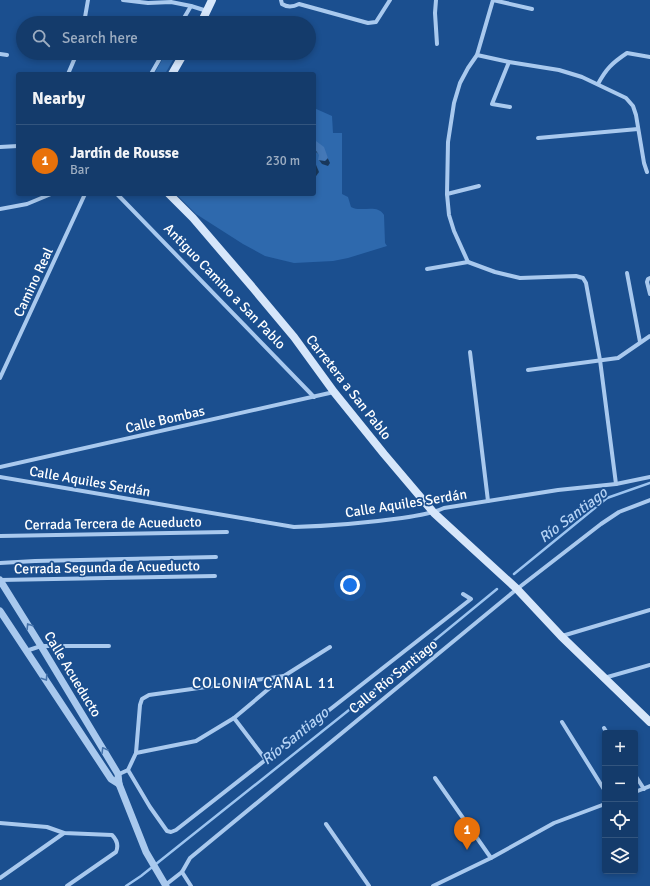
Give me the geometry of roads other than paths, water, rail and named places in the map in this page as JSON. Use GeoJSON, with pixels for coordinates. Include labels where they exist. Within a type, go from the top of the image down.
{"type":"FeatureCollection","features":[{"type":"Feature","properties":{"kind":"main road"},"geometry":{"type":"LineString","coordinates":[[204,16],[212,0]]}},
{"type":"Feature","properties":{"kind":"main road"},"geometry":{"type":"LineString","coordinates":[[173,72],[180,60]]}},
{"type":"Feature","properties":{"kind":"main road","name":"Carretera a San Pablo"},"geometry":{"type":"LineString","coordinates":[[171,196],[193,218],[294,337],[334,392],[434,513],[517,589]]}},
{"type":"Feature","properties":{"kind":"main road"},"geometry":{"type":"LineString","coordinates":[[517,589],[561,636],[632,706],[650,721]]}},
{"type":"Feature","properties":{"kind":"street"},"geometry":{"type":"LineString","coordinates":[[85,16],[88,0]]}},
{"type":"Feature","properties":{"kind":"street"},"geometry":{"type":"LineString","coordinates":[[123,0],[148,3],[171,2],[207,11]]}},
{"type":"Feature","properties":{"kind":"street"},"geometry":{"type":"LineString","coordinates":[[281,2],[286,7],[292,7],[300,2],[368,23],[376,22],[390,0]]}},
{"type":"Feature","properties":{"kind":"street"},"geometry":{"type":"LineString","coordinates":[[436,0],[435,13],[437,44]]}},
{"type":"Feature","properties":{"kind":"street"},"geometry":{"type":"LineString","coordinates":[[468,262],[454,231],[449,215],[447,194],[448,142],[454,103],[460,84],[477,55],[493,0],[532,9]]}},
{"type":"Feature","properties":{"kind":"street"},"geometry":{"type":"LineString","coordinates":[[185,16],[190,6]]}},
{"type":"Feature","properties":{"kind":"street"},"geometry":{"type":"LineString","coordinates":[[598,84],[603,73],[611,64],[627,53],[650,57]]}},
{"type":"Feature","properties":{"kind":"street"},"geometry":{"type":"LineString","coordinates":[[0,54],[7,54]]}},
{"type":"Feature","properties":{"kind":"street"},"geometry":{"type":"LineString","coordinates":[[477,55],[559,70],[582,77],[626,98],[633,106],[647,172]]}},
{"type":"Feature","properties":{"kind":"street"},"geometry":{"type":"LineString","coordinates":[[69,72],[74,60]]}},
{"type":"Feature","properties":{"kind":"street"},"geometry":{"type":"LineString","coordinates":[[153,72],[160,60]]}},
{"type":"Feature","properties":{"kind":"street"},"geometry":{"type":"LineString","coordinates":[[509,62],[492,104],[510,107]]}},
{"type":"Feature","properties":{"kind":"street"},"geometry":{"type":"LineString","coordinates":[[538,138],[638,130]]}},
{"type":"Feature","properties":{"kind":"street"},"geometry":{"type":"LineString","coordinates":[[0,147],[16,146]]}},
{"type":"Feature","properties":{"kind":"street"},"geometry":{"type":"LineString","coordinates":[[447,194],[479,186]]}},
{"type":"Feature","properties":{"kind":"street"},"geometry":{"type":"LineString","coordinates":[[0,209],[27,204],[46,196]]}},
{"type":"Feature","properties":{"kind":"street","name":"Camino Real"},"geometry":{"type":"LineString","coordinates":[[0,378],[84,196]]}},
{"type":"Feature","properties":{"kind":"street","name":"Antiguo Camino a San Pablo"},"geometry":{"type":"LineString","coordinates":[[119,196],[314,397]]}},
{"type":"Feature","properties":{"kind":"street"},"geometry":{"type":"LineString","coordinates":[[427,269],[468,262],[495,272],[520,278],[576,276],[583,278],[586,283],[600,360],[616,484]]}},
{"type":"Feature","properties":{"kind":"street"},"geometry":{"type":"LineString","coordinates":[[626,273],[640,342]]}},
{"type":"Feature","properties":{"kind":"street"},"geometry":{"type":"LineString","coordinates":[[650,278],[647,282],[650,294]]}},
{"type":"Feature","properties":{"kind":"street"},"geometry":{"type":"LineString","coordinates":[[528,370],[618,358],[650,336]]}},
{"type":"Feature","properties":{"kind":"street"},"geometry":{"type":"LineString","coordinates":[[470,352],[488,501]]}},
{"type":"Feature","properties":{"kind":"street","name":"Calle Bombas"},"geometry":{"type":"LineString","coordinates":[[0,467],[334,392]]}},
{"type":"Feature","properties":{"kind":"street","name":"Calle Aquiles Serdán"},"geometry":{"type":"LineString","coordinates":[[0,477],[294,527],[336,526],[390,520],[434,513],[444,508],[558,490],[616,484],[650,477]]}},
{"type":"Feature","properties":{"kind":"street","name":"Calle Río Santiago"},"geometry":{"type":"LineString","coordinates":[[165,886],[182,872],[190,858],[517,589],[601,524],[619,512],[650,500]]}},
{"type":"Feature","properties":{"kind":"street","name":"Cerrada Tercera de Acueducto"},"geometry":{"type":"LineString","coordinates":[[0,536],[227,532]]}},
{"type":"Feature","properties":{"kind":"street"},"geometry":{"type":"LineString","coordinates":[[0,564],[35,561],[216,557]]}},
{"type":"Feature","properties":{"kind":"street","name":"Cerrada Segunda de Acueducto"},"geometry":{"type":"LineString","coordinates":[[0,580],[215,576]]}},
{"type":"Feature","properties":{"kind":"street","name":"Calle Acueducto"},"geometry":{"type":"LineString","coordinates":[[0,580],[118,774],[119,784],[146,852],[165,886]]}},
{"type":"Feature","properties":{"kind":"street"},"geometry":{"type":"LineString","coordinates":[[128,770],[150,807],[167,831],[171,832],[176,830],[471,599],[463,594]]}},
{"type":"Feature","properties":{"kind":"street"},"geometry":{"type":"LineString","coordinates":[[561,636],[650,610]]}},
{"type":"Feature","properties":{"kind":"street","name":"Calle Acueducto"},"geometry":{"type":"LineString","coordinates":[[0,611],[111,778],[119,784]]}},
{"type":"Feature","properties":{"kind":"street"},"geometry":{"type":"LineString","coordinates":[[26,651],[41,646],[109,646]]}},
{"type":"Feature","properties":{"kind":"street"},"geometry":{"type":"LineString","coordinates":[[136,753],[196,741],[234,718],[284,676],[330,647]]}},
{"type":"Feature","properties":{"kind":"street"},"geometry":{"type":"LineString","coordinates":[[604,678],[650,665]]}},
{"type":"Feature","properties":{"kind":"street"},"geometry":{"type":"LineString","coordinates":[[111,778],[128,770],[136,753],[140,705],[142,699],[149,695],[284,676]]}},
{"type":"Feature","properties":{"kind":"street"},"geometry":{"type":"LineString","coordinates":[[234,718],[266,760]]}},
{"type":"Feature","properties":{"kind":"street"},"geometry":{"type":"LineString","coordinates":[[562,722],[602,786]]}},
{"type":"Feature","properties":{"kind":"street"},"geometry":{"type":"LineString","coordinates":[[435,778],[491,858]]}},
{"type":"Feature","properties":{"kind":"street"},"geometry":{"type":"LineString","coordinates":[[638,780],[644,789]]}},
{"type":"Feature","properties":{"kind":"street"},"geometry":{"type":"LineString","coordinates":[[638,791],[650,786]]}},
{"type":"Feature","properties":{"kind":"street"},"geometry":{"type":"LineString","coordinates":[[433,886],[491,858],[554,822],[602,805]]}},
{"type":"Feature","properties":{"kind":"street"},"geometry":{"type":"LineString","coordinates":[[0,823],[47,827],[64,833],[112,835],[116,839],[118,847],[116,852],[67,886]]}},
{"type":"Feature","properties":{"kind":"street"},"geometry":{"type":"LineString","coordinates":[[326,824],[369,886]]}},
{"type":"Feature","properties":{"kind":"street"},"geometry":{"type":"LineString","coordinates":[[0,878],[64,833]]}},
{"type":"Feature","properties":{"kind":"street"},"geometry":{"type":"LineString","coordinates":[[182,872],[191,886]]}},
{"type":"Feature","properties":{"kind":"waterway","name":"Río Santiago"},"geometry":{"type":"LineString","coordinates":[[514,574],[607,498],[650,483]]}},
{"type":"Feature","properties":{"kind":"waterway","name":"Río Santiago"},"geometry":{"type":"LineString","coordinates":[[126,886],[141,876],[374,690],[497,589]]}},
{"type":"Feature","properties":{"kind":"place","name":"Jardín de Rousse"},"geometry":{"type":"Point","coordinates":[467,850]}},
{"type":"Feature","properties":{"kind":"district","name":"COLONIA CANAL 11"},"geometry":{"type":"Point","coordinates":[264,683]}}]}
